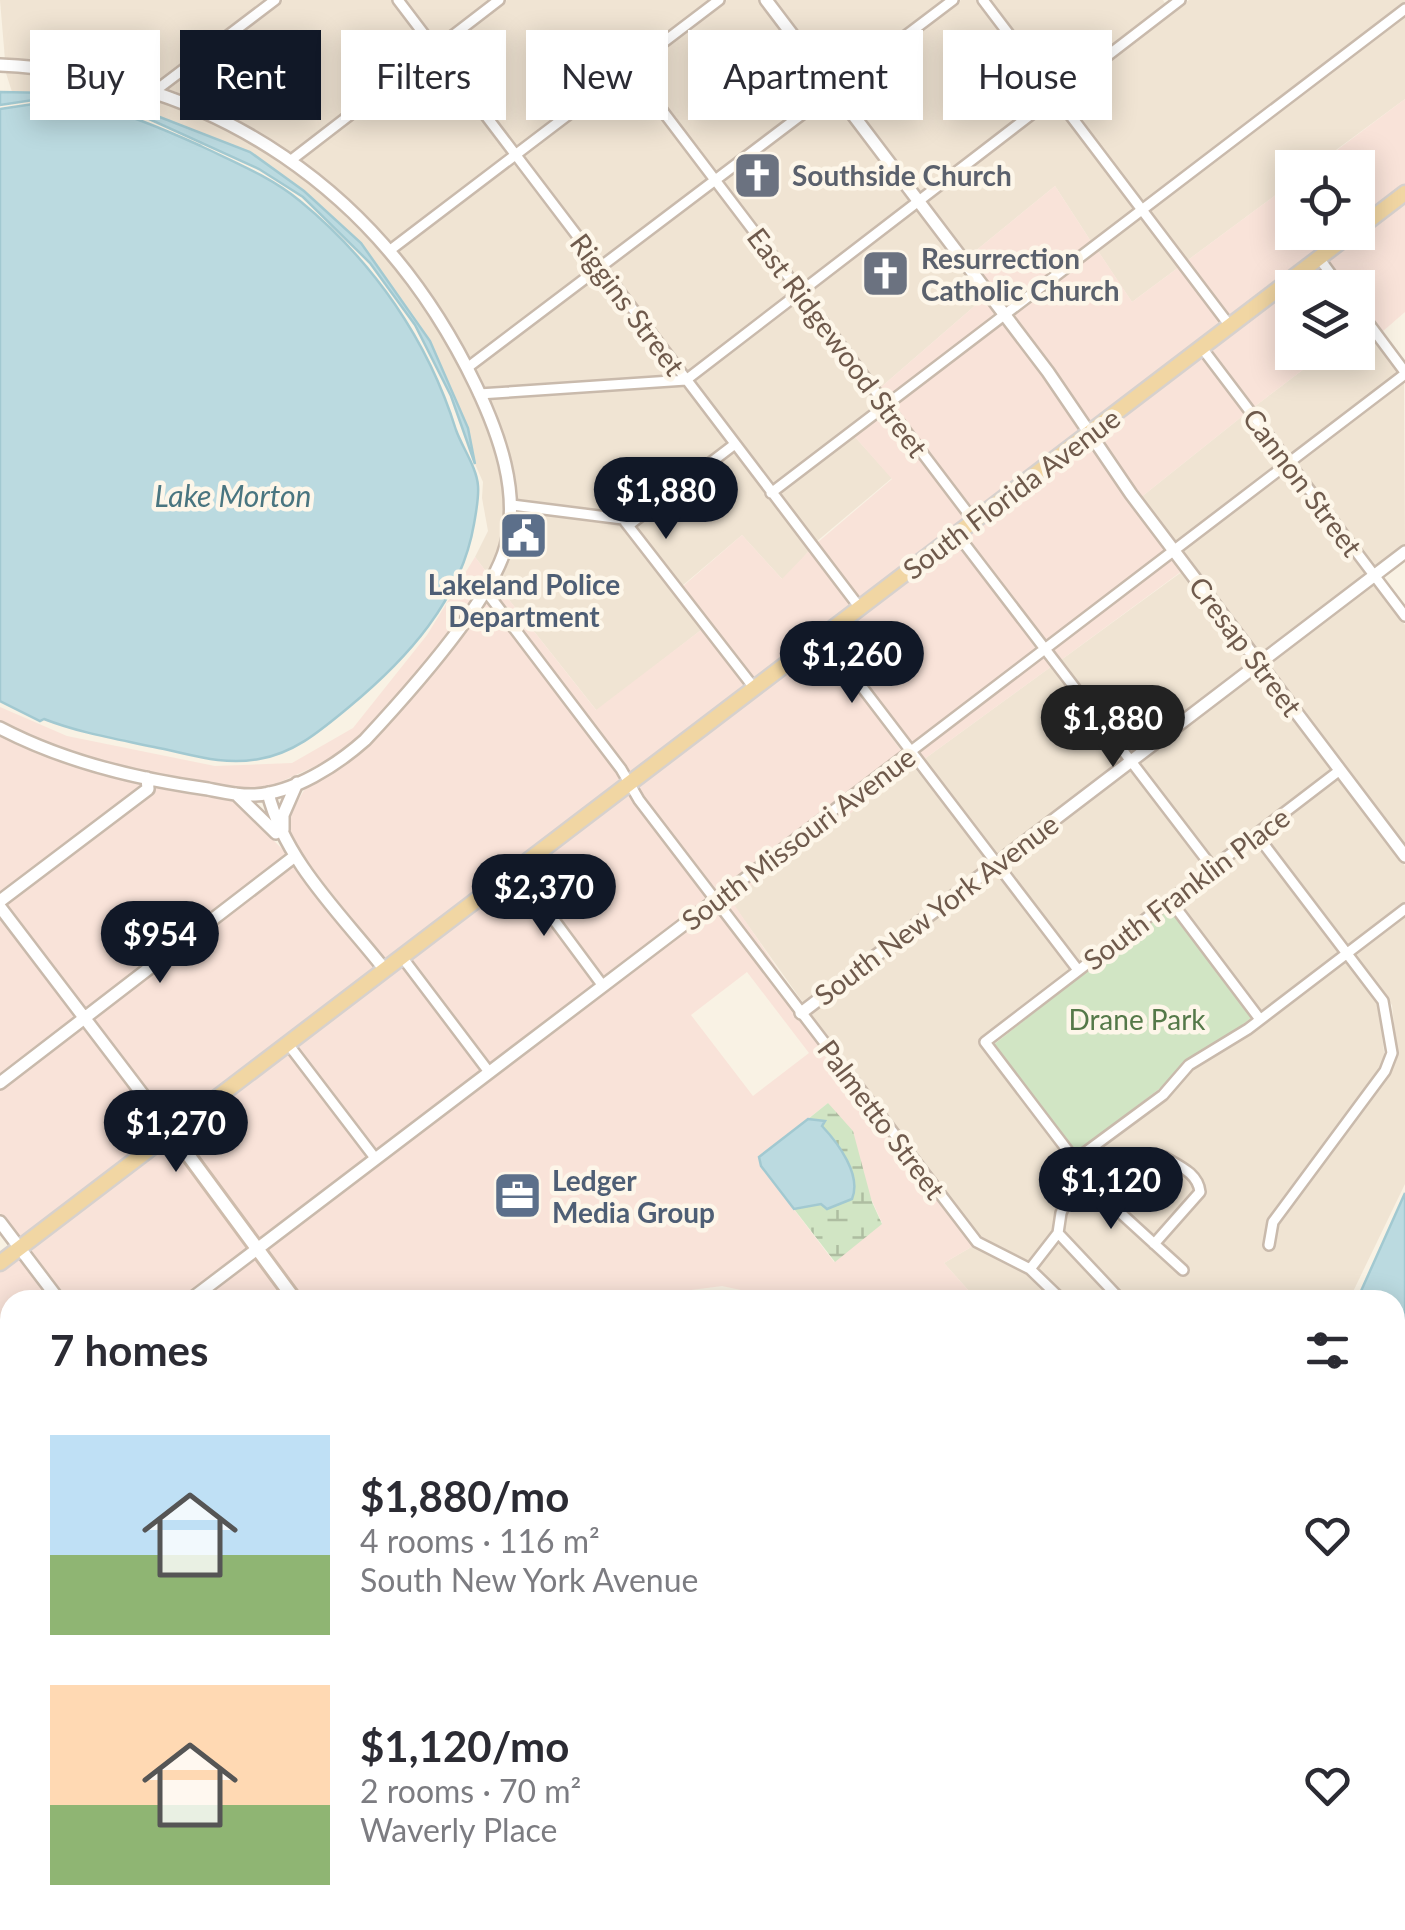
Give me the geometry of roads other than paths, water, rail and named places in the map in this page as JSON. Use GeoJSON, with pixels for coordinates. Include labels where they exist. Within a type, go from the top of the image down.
{"type":"FeatureCollection","features":[{"type":"Feature","properties":{"kind":"main road","name":"South Florida Avenue"},"geometry":{"type":"LineString","coordinates":[[1375,216],[1405,193]]}},
{"type":"Feature","properties":{"kind":"main road","name":"South Florida Avenue"},"geometry":{"type":"LineString","coordinates":[[0,1263],[1330,250]]}},
{"type":"Feature","properties":{"kind":"main road"},"geometry":{"type":"LineString","coordinates":[[172,1133],[288,1290]]}},
{"type":"Feature","properties":{"kind":"street"},"geometry":{"type":"LineString","coordinates":[[160,87],[275,0]]}},
{"type":"Feature","properties":{"kind":"street","name":"Riggins Street"},"geometry":{"type":"LineString","coordinates":[[398,0],[420,30]]}},
{"type":"Feature","properties":{"kind":"street"},"geometry":{"type":"LineString","coordinates":[[459,30],[499,0]]}},
{"type":"Feature","properties":{"kind":"street"},"geometry":{"type":"LineString","coordinates":[[668,39],[719,0]]}},
{"type":"Feature","properties":{"kind":"street","name":"Cresap Street"},"geometry":{"type":"LineString","coordinates":[[766,0],[789,30]]}},
{"type":"Feature","properties":{"kind":"street"},"geometry":{"type":"LineString","coordinates":[[913,30],[953,0]]}},
{"type":"Feature","properties":{"kind":"street"},"geometry":{"type":"LineString","coordinates":[[984,0],[1007,30]]}},
{"type":"Feature","properties":{"kind":"street"},"geometry":{"type":"LineString","coordinates":[[1112,51],[1175,2]]}},
{"type":"Feature","properties":{"kind":"street"},"geometry":{"type":"LineString","coordinates":[[771,493],[1405,9]]}},
{"type":"Feature","properties":{"kind":"street"},"geometry":{"type":"LineString","coordinates":[[0,64],[30,67]]}},
{"type":"Feature","properties":{"kind":"street"},"geometry":{"type":"LineString","coordinates":[[0,728],[59,755],[147,778],[235,793],[268,793],[348,755],[365,740],[415,684],[486,590],[506,550],[512,505],[504,463],[480,394],[435,313],[390,251],[290,160],[238,128],[160,93]]}},
{"type":"Feature","properties":{"kind":"street","name":"East Ridgewood Street"},"geometry":{"type":"LineString","coordinates":[[668,118],[974,521]]}},
{"type":"Feature","properties":{"kind":"street"},"geometry":{"type":"LineString","coordinates":[[290,160],[342,120]]}},
{"type":"Feature","properties":{"kind":"street","name":"Riggins Street"},"geometry":{"type":"LineString","coordinates":[[488,120],[860,608]]}},
{"type":"Feature","properties":{"kind":"street"},"geometry":{"type":"LineString","coordinates":[[390,251],[562,120]]}},
{"type":"Feature","properties":{"kind":"street"},"geometry":{"type":"LineString","coordinates":[[467,368],[794,120]]}},
{"type":"Feature","properties":{"kind":"street","name":"Cresap Street"},"geometry":{"type":"LineString","coordinates":[[857,120],[1005,315],[1173,550],[1405,856]]}},
{"type":"Feature","properties":{"kind":"street"},"geometry":{"type":"LineString","coordinates":[[480,394],[686,380],[1026,120]]}},
{"type":"Feature","properties":{"kind":"street"},"geometry":{"type":"LineString","coordinates":[[1075,120],[1230,326]]}},
{"type":"Feature","properties":{"kind":"street"},"geometry":{"type":"LineString","coordinates":[[1319,258],[1328,270]]}},
{"type":"Feature","properties":{"kind":"street"},"geometry":{"type":"LineString","coordinates":[[1375,332],[1405,373]]}},
{"type":"Feature","properties":{"kind":"street","name":"Cannon Street"},"geometry":{"type":"LineString","coordinates":[[1202,348],[1405,616]]}},
{"type":"Feature","properties":{"kind":"street","name":"South Missouri Avenue"},"geometry":{"type":"LineString","coordinates":[[203,1290],[1405,373]]}},
{"type":"Feature","properties":{"kind":"street"},"geometry":{"type":"LineString","coordinates":[[629,525],[736,444]]}},
{"type":"Feature","properties":{"kind":"street"},"geometry":{"type":"LineString","coordinates":[[512,505],[623,519],[755,689]]}},
{"type":"Feature","properties":{"kind":"street"},"geometry":{"type":"LineString","coordinates":[[957,534],[1212,867]]}},
{"type":"Feature","properties":{"kind":"street","name":"South New York Avenue"},"geometry":{"type":"LineString","coordinates":[[801,1012],[1405,552]]}},
{"type":"Feature","properties":{"kind":"street","name":"Palmetto Street"},"geometry":{"type":"LineString","coordinates":[[486,590],[639,800],[977,1242],[1030,1269]]}},
{"type":"Feature","properties":{"kind":"street"},"geometry":{"type":"LineString","coordinates":[[823,636],[1078,970]]}},
{"type":"Feature","properties":{"kind":"street","name":"South Franklin Place"},"geometry":{"type":"LineString","coordinates":[[1075,1160],[985,1042],[1340,770]]}},
{"type":"Feature","properties":{"kind":"street"},"geometry":{"type":"LineString","coordinates":[[147,778],[148,789],[0,904],[172,1133]]}},
{"type":"Feature","properties":{"kind":"street"},"geometry":{"type":"LineString","coordinates":[[286,844],[282,822],[298,782]]}},
{"type":"Feature","properties":{"kind":"street"},"geometry":{"type":"LineString","coordinates":[[235,793],[286,844],[386,970]]}},
{"type":"Feature","properties":{"kind":"street"},"geometry":{"type":"LineString","coordinates":[[268,793],[274,820],[286,844]]}},
{"type":"Feature","properties":{"kind":"street"},"geometry":{"type":"LineString","coordinates":[[1256,834],[1387,1008],[1390,1061],[1274,1222],[1269,1245]]}},
{"type":"Feature","properties":{"kind":"street"},"geometry":{"type":"LineString","coordinates":[[0,1083],[295,856]]}},
{"type":"Feature","properties":{"kind":"street"},"geometry":{"type":"LineString","coordinates":[[517,870],[603,986]]}},
{"type":"Feature","properties":{"kind":"street"},"geometry":{"type":"LineString","coordinates":[[1170,900],[1259,1018]]}},
{"type":"Feature","properties":{"kind":"street"},"geometry":{"type":"LineString","coordinates":[[1182,1270],[1103,1197],[1075,1160],[1163,1095],[1189,1065],[1405,910]]}},
{"type":"Feature","properties":{"kind":"street"},"geometry":{"type":"LineString","coordinates":[[402,957],[489,1072]]}},
{"type":"Feature","properties":{"kind":"street"},"geometry":{"type":"LineString","coordinates":[[288,1044],[375,1158]]}},
{"type":"Feature","properties":{"kind":"street"},"geometry":{"type":"LineString","coordinates":[[1154,1244],[1200,1192],[1191,1173],[1164,1157]]}},
{"type":"Feature","properties":{"kind":"street"},"geometry":{"type":"LineString","coordinates":[[1052,1290],[1030,1269],[1058,1234],[1060,1214],[1066,1202],[1080,1190],[1084,1172]]}},
{"type":"Feature","properties":{"kind":"street"},"geometry":{"type":"LineString","coordinates":[[0,1222],[52,1290]]}},
{"type":"Feature","properties":{"kind":"street"},"geometry":{"type":"LineString","coordinates":[[1058,1234],[1111,1290]]}},
{"type":"Feature","properties":{"kind":"water"},"geometry":{"type":"Polygon","coordinates":[[[0,92],[30,93],[30,100],[0,105],[0,92]]]}},
{"type":"Feature","properties":{"kind":"water","name":"Lake Morton"},"geometry":{"type":"Polygon","coordinates":[[[30,104],[30,120],[139,120],[265,177],[289,192],[351,249],[395,304],[430,365],[478,486],[467,552],[444,603],[411,648],[349,707],[284,752],[245,761],[193,756],[40,721],[0,701],[0,109],[30,104]]]}},
{"type":"Feature","properties":{"kind":"water"},"geometry":{"type":"Polygon","coordinates":[[[160,117],[250,152],[304,191],[361,243],[430,341],[468,428],[475,464],[451,396],[415,325],[370,263],[303,197],[259,169],[151,120],[160,117]]]}},
{"type":"Feature","properties":{"kind":"water"},"geometry":{"type":"Polygon","coordinates":[[[808,1119],[825,1121],[822,1126],[841,1150],[854,1180],[852,1199],[827,1209],[821,1204],[794,1209],[761,1166],[759,1157],[808,1119]]]}},
{"type":"Feature","properties":{"kind":"water"},"geometry":{"type":"Polygon","coordinates":[[[1405,1193],[1405,1290],[1361,1290],[1405,1193]]]}},
{"type":"Feature","properties":{"kind":"place","name":"Southside Church"},"geometry":{"type":"Point","coordinates":[757,175]}},
{"type":"Feature","properties":{"kind":"place","name":"Resurrection Catholic Church"},"geometry":{"type":"Point","coordinates":[886,274]}},
{"type":"Feature","properties":{"kind":"place","name":"Lakeland Police Department"},"geometry":{"type":"Point","coordinates":[524,536]}},
{"type":"Feature","properties":{"kind":"place","name":"Ledger Media Group"},"geometry":{"type":"Point","coordinates":[517,1196]}},
{"type":"Feature","properties":{"kind":"park label","name":"Drane Park"},"geometry":{"type":"Point","coordinates":[1137,1019]}}]}
